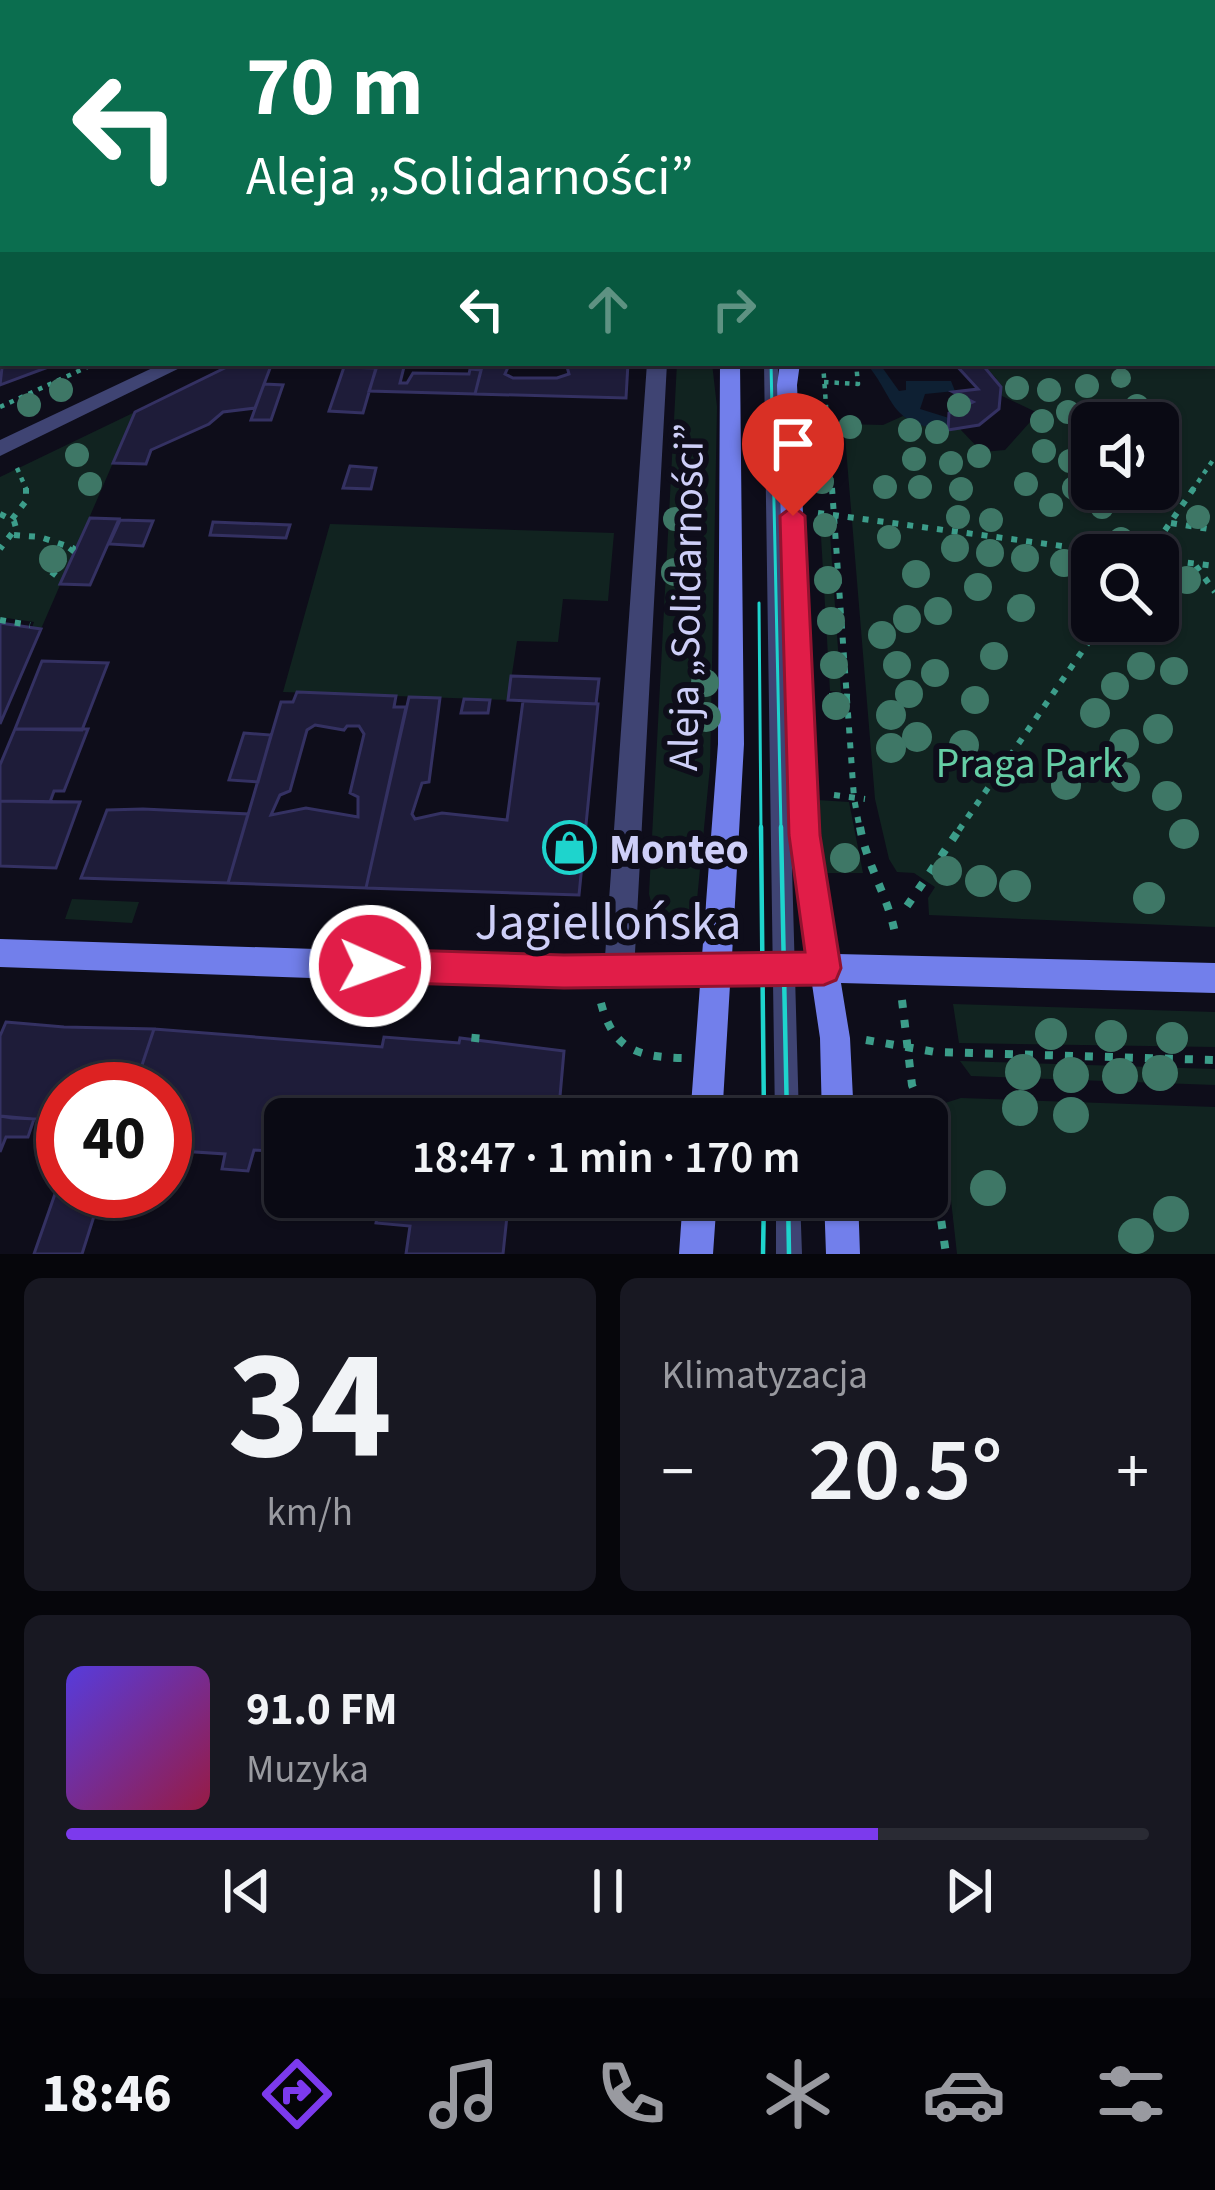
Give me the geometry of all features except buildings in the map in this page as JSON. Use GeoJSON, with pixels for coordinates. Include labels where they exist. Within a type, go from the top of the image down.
{"type":"FeatureCollection","features":[{"type":"Feature","properties":{"kind":"main road","name":"Aleja „Solidarności”"},"geometry":{"type":"LineString","coordinates":[[707,1098],[731,743],[730,366]]}},
{"type":"Feature","properties":{"kind":"main road"},"geometry":{"type":"LineString","coordinates":[[783,369],[805,835],[835,1038],[837,1098]]}},
{"type":"Feature","properties":{"kind":"main road","name":"Jagiellońska"},"geometry":{"type":"LineString","coordinates":[[0,953],[619,971],[824,968],[1215,978]]}},
{"type":"Feature","properties":{"kind":"main road"},"geometry":{"type":"LineString","coordinates":[[695,1254],[698,1218]]}},
{"type":"Feature","properties":{"kind":"main road"},"geometry":{"type":"LineString","coordinates":[[843,1218],[844,1254]]}},
{"type":"Feature","properties":{"kind":"street"},"geometry":{"type":"LineString","coordinates":[[7,457],[174,366]]}},
{"type":"Feature","properties":{"kind":"street","name":"Aleja „Solidarności”"},"geometry":{"type":"LineString","coordinates":[[619,971],[657,366]]}},
{"type":"Feature","properties":{"kind":"lane"},"geometry":{"type":"LineString","coordinates":[[732,393],[738,366]]}},
{"type":"Feature","properties":{"kind":"lane"},"geometry":{"type":"LineString","coordinates":[[783,369],[787,1098]]}},
{"type":"Feature","properties":{"kind":"lane"},"geometry":{"type":"LineString","coordinates":[[788,1218],[789,1254]]}},
{"type":"Feature","properties":{"kind":"path"},"geometry":{"type":"LineString","coordinates":[[0,407],[89,366]]}},
{"type":"Feature","properties":{"kind":"path"},"geometry":{"type":"LineString","coordinates":[[823,366],[852,697],[854,798],[866,854],[892,913],[896,935]]}},
{"type":"Feature","properties":{"kind":"path"},"geometry":{"type":"LineString","coordinates":[[833,383],[858,384],[856,366]]}},
{"type":"Feature","properties":{"kind":"path"},"geometry":{"type":"LineString","coordinates":[[7,457],[28,489],[24,506],[11,519]]}},
{"type":"Feature","properties":{"kind":"path"},"geometry":{"type":"LineString","coordinates":[[1162,534],[1215,457]]}},
{"type":"Feature","properties":{"kind":"path"},"geometry":{"type":"LineString","coordinates":[[818,513],[1071,547]]}},
{"type":"Feature","properties":{"kind":"path"},"geometry":{"type":"LineString","coordinates":[[0,514],[11,519]]}},
{"type":"Feature","properties":{"kind":"path"},"geometry":{"type":"LineString","coordinates":[[11,519],[14,535]]}},
{"type":"Feature","properties":{"kind":"path"},"geometry":{"type":"LineString","coordinates":[[1170,523],[1215,530]]}},
{"type":"Feature","properties":{"kind":"path"},"geometry":{"type":"LineString","coordinates":[[0,549],[14,535],[40,537],[73,548],[49,581]]}},
{"type":"Feature","properties":{"kind":"path"},"geometry":{"type":"LineString","coordinates":[[1179,561],[1215,566]]}},
{"type":"Feature","properties":{"kind":"path"},"geometry":{"type":"LineString","coordinates":[[1194,563],[1215,592]]}},
{"type":"Feature","properties":{"kind":"path"},"geometry":{"type":"LineString","coordinates":[[0,620],[31,625]]}},
{"type":"Feature","properties":{"kind":"path"},"geometry":{"type":"LineString","coordinates":[[908,906],[1089,642]]}},
{"type":"Feature","properties":{"kind":"path"},"geometry":{"type":"LineString","coordinates":[[829,696],[852,697]]}},
{"type":"Feature","properties":{"kind":"path"},"geometry":{"type":"LineString","coordinates":[[904,1010],[916,1098]]}},
{"type":"Feature","properties":{"kind":"path"},"geometry":{"type":"LineString","coordinates":[[607,1028],[623,1049],[654,1058]]}},
{"type":"Feature","properties":{"kind":"path"},"geometry":{"type":"LineString","coordinates":[[880,1041],[935,1052],[1215,1060]]}},
{"type":"Feature","properties":{"kind":"path"},"geometry":{"type":"LineString","coordinates":[[942,1218],[946,1254]]}},
{"type":"Feature","properties":{"kind":"green space"},"geometry":{"type":"Polygon","coordinates":[[[677,366],[712,366],[717,407],[710,767],[696,910],[689,921],[672,928],[655,917],[649,894],[677,366]]]}},
{"type":"Feature","properties":{"kind":"green space","name":"Praga Park"},"geometry":{"type":"Polygon","coordinates":[[[984,366],[1215,366],[1215,927],[929,915],[928,898],[935,887],[914,873],[897,872],[889,859],[875,799],[844,424],[883,425],[903,416],[935,429],[960,429],[982,452],[1005,450],[1038,413],[1002,396],[996,378],[984,366]]]}},
{"type":"Feature","properties":{"kind":"green space"},"geometry":{"type":"Polygon","coordinates":[[[135,412],[41,629],[32,628],[34,622],[0,617],[0,477],[135,412]]]}},
{"type":"Feature","properties":{"kind":"green space"},"geometry":{"type":"Polygon","coordinates":[[[820,519],[829,519],[841,692],[830,691],[820,519]]]}},
{"type":"Feature","properties":{"kind":"green space"},"geometry":{"type":"Polygon","coordinates":[[[330,524],[614,533],[608,601],[563,599],[558,642],[517,641],[508,700],[283,692],[330,524]]]}},
{"type":"Feature","properties":{"kind":"green space"},"geometry":{"type":"Polygon","coordinates":[[[817,800],[849,802],[863,873],[825,873],[817,800]]]}},
{"type":"Feature","properties":{"kind":"green space"},"geometry":{"type":"Polygon","coordinates":[[[72,899],[139,902],[132,923],[65,919],[72,899]]]}},
{"type":"Feature","properties":{"kind":"green space"},"geometry":{"type":"Polygon","coordinates":[[[953,1004],[1215,1012],[1215,1047],[959,1043],[953,1004]]]}},
{"type":"Feature","properties":{"kind":"green space"},"geometry":{"type":"Polygon","coordinates":[[[960,1061],[1215,1069],[1215,1085],[971,1076],[960,1061]]]}},
{"type":"Feature","properties":{"kind":"green space"},"geometry":{"type":"Polygon","coordinates":[[[961,1098],[1215,1107],[1215,1254],[957,1254],[948,1173],[948,1102],[961,1098]]]}},
{"type":"Feature","properties":{"kind":"water"},"geometry":{"type":"Polygon","coordinates":[[[868,366],[881,366],[899,391],[906,390],[906,381],[951,381],[955,391],[925,394],[920,409],[949,418],[948,430],[903,416],[868,366]]]}},
{"type":"Feature","properties":{"kind":"tram line"},"geometry":{"type":"LineString","coordinates":[[771,366],[781,830]]}},
{"type":"Feature","properties":{"kind":"tram line"},"geometry":{"type":"LineString","coordinates":[[759,603],[761,830]]}},
{"type":"Feature","properties":{"kind":"tram line"},"geometry":{"type":"LineString","coordinates":[[761,827],[764,1098]]}},
{"type":"Feature","properties":{"kind":"tram line"},"geometry":{"type":"LineString","coordinates":[[781,827],[787,1098]]}},
{"type":"Feature","properties":{"kind":"tram line"},"geometry":{"type":"LineString","coordinates":[[763,1254],[764,1218]]}},
{"type":"Feature","properties":{"kind":"tram line"},"geometry":{"type":"LineString","coordinates":[[788,1218],[789,1254]]}},
{"type":"Feature","properties":{"kind":"place","name":"Monteo"},"geometry":{"type":"Point","coordinates":[570,848]}},
{"type":"Feature","properties":{"kind":"route"},"geometry":{"type":"LineString","coordinates":[[370,966],[564,972],[824,968],[805,835],[793,516]]}}]}
